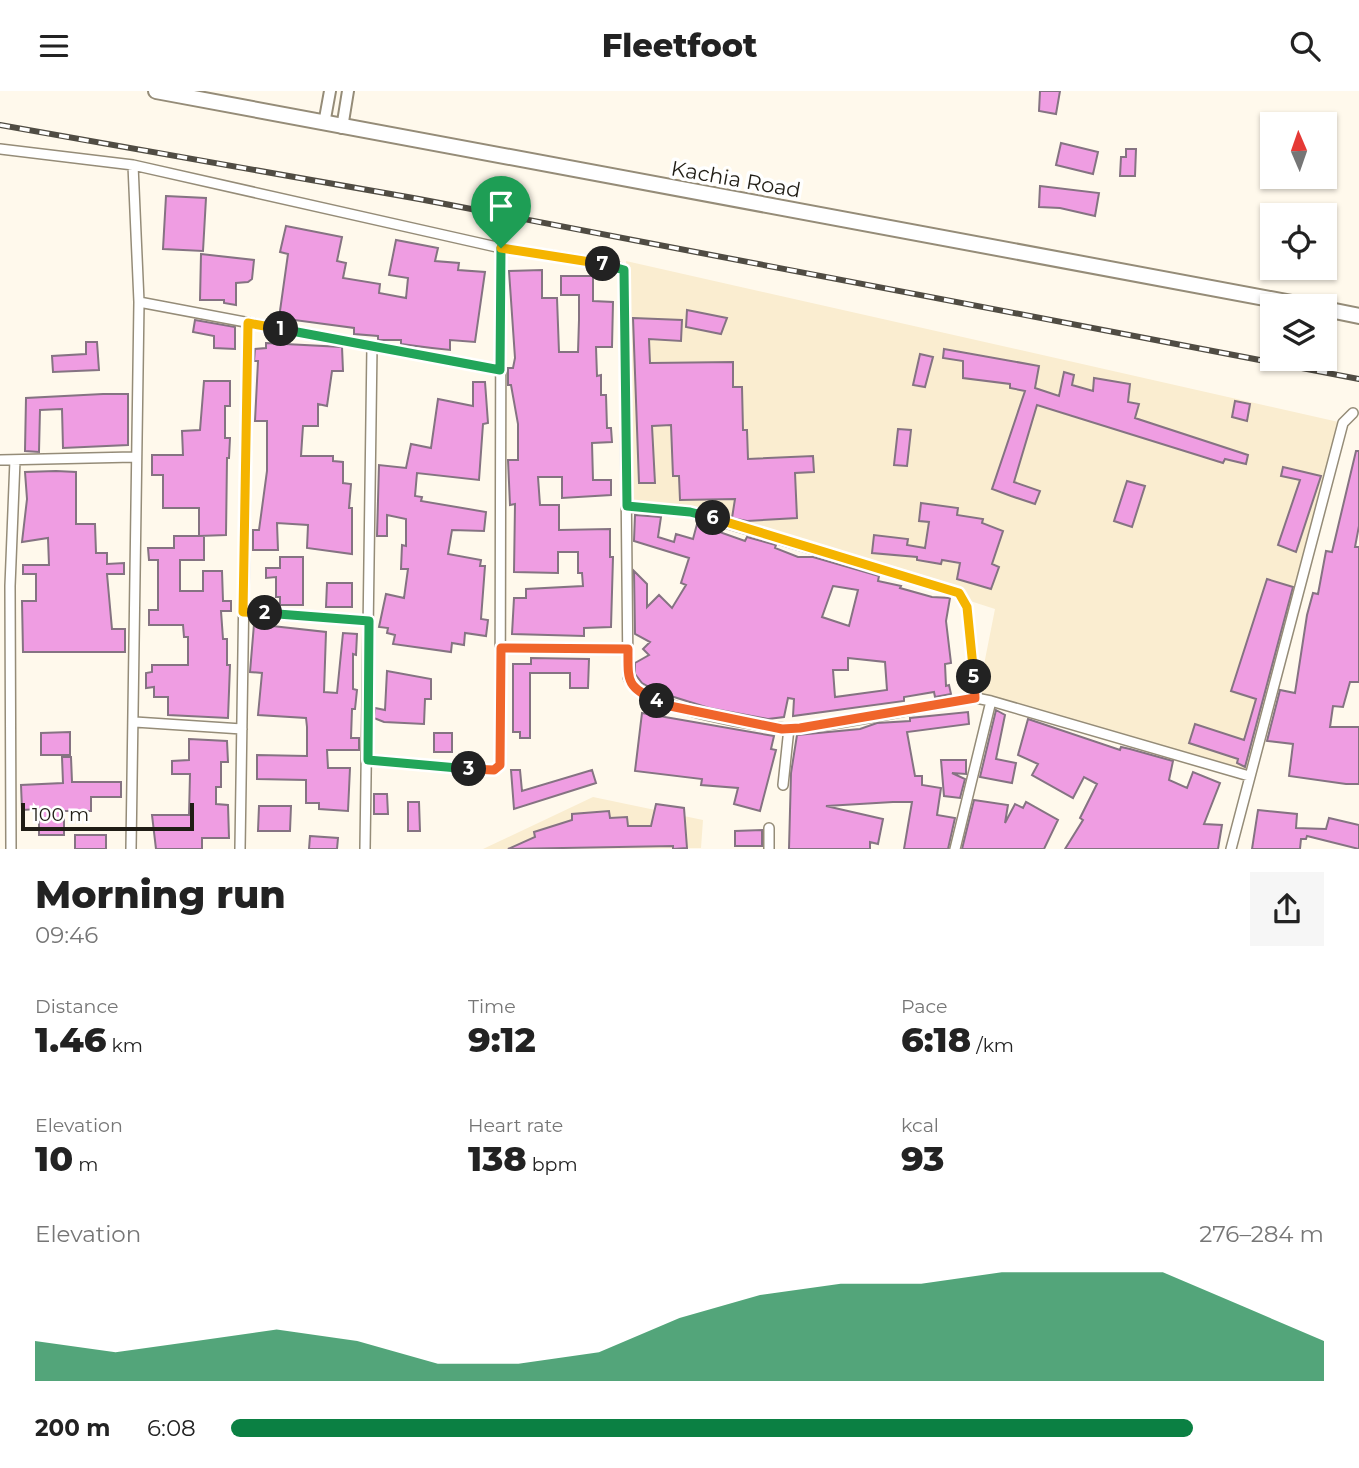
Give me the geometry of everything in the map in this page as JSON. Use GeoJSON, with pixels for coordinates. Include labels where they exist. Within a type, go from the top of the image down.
{"type":"FeatureCollection","features":[{"type":"Feature","properties":{"kind":"main road","name":"Kachia Road"},"geometry":{"type":"LineString","coordinates":[[156,91],[342,128],[1260,297]]}},
{"type":"Feature","properties":{"kind":"main road"},"geometry":{"type":"LineString","coordinates":[[1337,311],[1359,316]]}},
{"type":"Feature","properties":{"kind":"street"},"geometry":{"type":"LineString","coordinates":[[324,124],[330,91]]}},
{"type":"Feature","properties":{"kind":"street"},"geometry":{"type":"LineString","coordinates":[[342,128],[348,91]]}},
{"type":"Feature","properties":{"kind":"street"},"geometry":{"type":"LineString","coordinates":[[0,149],[133,165],[501,248],[614,265],[624,270],[628,677],[639,692],[670,706],[789,727],[975,698],[1249,776]]}},
{"type":"Feature","properties":{"kind":"street"},"geometry":{"type":"LineString","coordinates":[[131,849],[135,722],[134,457],[139,302],[133,165]]}},
{"type":"Feature","properties":{"kind":"street"},"geometry":{"type":"LineString","coordinates":[[368,760],[476,770],[494,770],[500,765],[501,248]]}},
{"type":"Feature","properties":{"kind":"street"},"geometry":{"type":"LineString","coordinates":[[139,302],[500,370]]}},
{"type":"Feature","properties":{"kind":"street"},"geometry":{"type":"LineString","coordinates":[[240,849],[248,323]]}},
{"type":"Feature","properties":{"kind":"street"},"geometry":{"type":"LineString","coordinates":[[365,849],[372,346]]}},
{"type":"Feature","properties":{"kind":"street"},"geometry":{"type":"LineString","coordinates":[[1231,849],[1343,423],[1353,413]]}},
{"type":"Feature","properties":{"kind":"street"},"geometry":{"type":"LineString","coordinates":[[0,460],[134,457]]}},
{"type":"Feature","properties":{"kind":"street"},"geometry":{"type":"LineString","coordinates":[[11,849],[4,709],[5,586],[15,460]]}},
{"type":"Feature","properties":{"kind":"street"},"geometry":{"type":"LineString","coordinates":[[627,506],[690,512],[959,593],[967,607],[975,698]]}},
{"type":"Feature","properties":{"kind":"street"},"geometry":{"type":"LineString","coordinates":[[243,612],[369,621]]}},
{"type":"Feature","properties":{"kind":"street"},"geometry":{"type":"LineString","coordinates":[[501,648],[628,649]]}},
{"type":"Feature","properties":{"kind":"street"},"geometry":{"type":"LineString","coordinates":[[955,849],[991,701]]}},
{"type":"Feature","properties":{"kind":"street"},"geometry":{"type":"LineString","coordinates":[[135,722],[242,729]]}},
{"type":"Feature","properties":{"kind":"street"},"geometry":{"type":"LineString","coordinates":[[783,785],[789,727]]}},
{"type":"Feature","properties":{"kind":"street"},"geometry":{"type":"LineString","coordinates":[[769,828],[769,849]]}},
{"type":"Feature","properties":{"kind":"shaded area"},"geometry":{"type":"Polygon","coordinates":[[[626,261],[1343,423],[1249,776],[978,695],[995,609],[709,517],[631,508],[626,261]]]}},
{"type":"Feature","properties":{"kind":"shaded area"},"geometry":{"type":"Polygon","coordinates":[[[593,797],[703,820],[701,848],[483,849],[593,797]]]}},
{"type":"Feature","properties":{"kind":"building"},"geometry":{"type":"Polygon","coordinates":[[[1040,91],[1060,91],[1056,114],[1039,111],[1040,91]]]}},
{"type":"Feature","properties":{"kind":"building"},"geometry":{"type":"Polygon","coordinates":[[[1061,143],[1098,152],[1093,174],[1056,165],[1061,143]]]}},
{"type":"Feature","properties":{"kind":"building"},"geometry":{"type":"Polygon","coordinates":[[[1126,149],[1136,149],[1135,176],[1120,176],[1121,157],[1126,157],[1126,149]]]}},
{"type":"Feature","properties":{"kind":"building"},"geometry":{"type":"Polygon","coordinates":[[[1040,186],[1099,193],[1095,216],[1060,208],[1039,207],[1040,186]]]}},
{"type":"Feature","properties":{"kind":"building"},"geometry":{"type":"Polygon","coordinates":[[[166,196],[206,198],[203,251],[163,249],[166,196]]]}},
{"type":"Feature","properties":{"kind":"building"},"geometry":{"type":"Polygon","coordinates":[[[286,226],[342,237],[337,261],[346,263],[343,278],[380,284],[379,293],[406,298],[408,278],[389,275],[396,240],[438,248],[435,261],[459,263],[458,270],[485,272],[475,342],[450,340],[450,350],[432,348],[401,344],[401,340],[378,340],[378,336],[354,334],[354,328],[279,318],[288,254],[280,252],[286,226]]]}},
{"type":"Feature","properties":{"kind":"building"},"geometry":{"type":"Polygon","coordinates":[[[201,254],[254,260],[252,279],[236,283],[236,305],[224,303],[224,300],[200,300],[201,254]]]}},
{"type":"Feature","properties":{"kind":"building"},"geometry":{"type":"Polygon","coordinates":[[[542,270],[542,298],[557,298],[559,352],[578,352],[579,320],[579,295],[561,295],[561,276],[593,276],[593,301],[613,302],[612,347],[596,347],[597,376],[601,375],[601,395],[606,395],[607,428],[611,428],[612,442],[592,443],[593,480],[611,480],[611,495],[562,498],[562,477],[538,477],[540,505],[559,505],[559,530],[610,529],[610,557],[613,557],[611,627],[584,628],[584,636],[512,634],[514,598],[526,598],[526,589],[583,586],[582,573],[578,573],[578,552],[558,552],[558,573],[514,572],[515,504],[510,505],[508,460],[518,460],[518,424],[511,385],[508,385],[508,368],[513,368],[515,358],[509,271],[542,270]]]}},
{"type":"Feature","properties":{"kind":"building"},"geometry":{"type":"Polygon","coordinates":[[[687,310],[727,318],[721,334],[686,327],[687,310]]]}},
{"type":"Feature","properties":{"kind":"building"},"geometry":{"type":"Polygon","coordinates":[[[633,318],[682,320],[681,341],[649,339],[650,363],[733,362],[733,387],[742,387],[743,430],[747,430],[748,459],[813,456],[814,472],[795,473],[797,518],[747,521],[732,518],[735,499],[680,500],[679,476],[673,476],[671,425],[652,426],[655,483],[639,483],[633,318]]]}},
{"type":"Feature","properties":{"kind":"building"},"geometry":{"type":"Polygon","coordinates":[[[195,320],[235,327],[235,349],[214,348],[214,336],[193,332],[195,320]]]}},
{"type":"Feature","properties":{"kind":"building"},"geometry":{"type":"Polygon","coordinates":[[[86,342],[97,342],[99,370],[53,372],[52,356],[86,354],[86,342]]]}},
{"type":"Feature","properties":{"kind":"building"},"geometry":{"type":"Polygon","coordinates":[[[266,343],[342,347],[343,371],[332,371],[327,406],[318,404],[318,426],[303,426],[301,456],[333,456],[333,461],[343,462],[343,483],[351,484],[349,508],[352,508],[352,554],[307,548],[308,525],[277,523],[278,550],[253,550],[253,530],[259,530],[267,471],[267,421],[255,421],[258,361],[254,361],[255,349],[266,348],[266,343]]]}},
{"type":"Feature","properties":{"kind":"building"},"geometry":{"type":"Polygon","coordinates":[[[944,349],[1039,366],[1035,388],[1059,396],[1064,372],[1074,375],[1072,385],[1093,391],[1094,378],[1130,384],[1128,402],[1139,404],[1135,418],[1248,455],[1246,464],[1225,459],[1223,463],[1037,405],[1014,482],[1040,491],[1035,504],[992,489],[1025,391],[1010,388],[1010,384],[963,378],[963,361],[943,358],[944,349]]]}},
{"type":"Feature","properties":{"kind":"building"},"geometry":{"type":"Polygon","coordinates":[[[920,354],[933,357],[925,387],[913,385],[920,354]]]}},
{"type":"Feature","properties":{"kind":"building"},"geometry":{"type":"Polygon","coordinates":[[[204,381],[230,381],[230,406],[225,406],[225,438],[230,438],[227,458],[226,535],[199,536],[199,508],[163,508],[163,475],[152,475],[152,455],[183,455],[182,431],[200,430],[204,381]]]}},
{"type":"Feature","properties":{"kind":"building"},"geometry":{"type":"Polygon","coordinates":[[[473,382],[485,382],[488,423],[483,424],[479,480],[417,473],[415,496],[422,497],[421,501],[486,512],[484,531],[452,530],[448,554],[481,560],[480,566],[485,566],[481,619],[488,620],[486,636],[465,633],[464,645],[452,643],[451,652],[393,644],[395,635],[387,633],[388,628],[379,627],[386,594],[404,598],[408,569],[401,569],[402,545],[406,546],[406,519],[387,515],[387,536],[377,536],[379,465],[406,468],[411,444],[431,448],[438,399],[473,406],[473,382]]]}},
{"type":"Feature","properties":{"kind":"building"},"geometry":{"type":"Polygon","coordinates":[[[128,394],[128,445],[63,448],[62,409],[40,410],[39,452],[25,451],[26,398],[128,394]]]}},
{"type":"Feature","properties":{"kind":"building"},"geometry":{"type":"Polygon","coordinates":[[[1235,401],[1250,404],[1247,421],[1232,417],[1235,401]]]}},
{"type":"Feature","properties":{"kind":"building"},"geometry":{"type":"Polygon","coordinates":[[[898,429],[911,430],[907,466],[894,465],[898,429]]]}},
{"type":"Feature","properties":{"kind":"building"},"geometry":{"type":"Polygon","coordinates":[[[1356,451],[1359,451],[1359,526],[1355,547],[1359,547],[1359,682],[1350,682],[1343,707],[1333,706],[1330,727],[1359,727],[1359,784],[1346,784],[1289,776],[1293,744],[1267,741],[1280,690],[1295,693],[1307,615],[1313,593],[1318,594],[1326,551],[1332,552],[1356,451]]]}},
{"type":"Feature","properties":{"kind":"building"},"geometry":{"type":"Polygon","coordinates":[[[1283,467],[1321,476],[1296,552],[1278,545],[1300,480],[1281,476],[1283,467]]]}},
{"type":"Feature","properties":{"kind":"building"},"geometry":{"type":"Polygon","coordinates":[[[25,472],[76,472],[76,524],[95,524],[96,553],[107,553],[107,564],[124,563],[124,574],[107,574],[112,629],[125,629],[125,652],[23,652],[22,601],[36,601],[36,574],[23,574],[23,565],[49,565],[48,538],[22,542],[27,499],[25,472]]]}},
{"type":"Feature","properties":{"kind":"building"},"geometry":{"type":"Polygon","coordinates":[[[1127,481],[1145,486],[1132,527],[1114,521],[1127,481]]]}},
{"type":"Feature","properties":{"kind":"building"},"geometry":{"type":"Polygon","coordinates":[[[921,503],[958,508],[957,515],[983,519],[982,523],[1003,531],[992,564],[999,567],[991,589],[957,579],[960,563],[942,560],[941,564],[917,560],[917,557],[872,553],[874,535],[908,539],[907,545],[925,548],[929,522],[919,521],[921,503]]]}},
{"type":"Feature","properties":{"kind":"building"},"geometry":{"type":"Polygon","coordinates":[[[635,515],[661,517],[658,537],[674,542],[676,534],[693,539],[697,524],[745,541],[747,537],[776,545],[775,548],[798,557],[813,557],[879,576],[878,581],[901,586],[900,588],[932,597],[950,598],[946,621],[951,663],[945,664],[946,686],[949,685],[951,694],[935,697],[934,692],[904,697],[904,701],[793,716],[794,699],[788,698],[784,717],[768,719],[709,708],[658,692],[642,683],[635,674],[635,663],[649,655],[643,649],[650,642],[635,634],[634,571],[647,584],[647,607],[659,595],[672,608],[686,585],[681,583],[689,558],[634,541],[635,515]],[[833,586],[822,617],[849,626],[858,590],[833,586]],[[848,658],[848,670],[833,670],[835,697],[887,690],[885,662],[848,658]]]}},
{"type":"Feature","properties":{"kind":"building"},"geometry":{"type":"Polygon","coordinates":[[[174,536],[204,536],[204,560],[180,560],[180,591],[203,591],[203,571],[222,571],[223,601],[231,601],[231,611],[221,611],[223,639],[227,639],[227,665],[230,665],[228,718],[168,715],[168,697],[154,697],[154,687],[146,688],[146,673],[152,672],[152,665],[188,665],[188,637],[184,637],[183,625],[149,625],[149,610],[158,610],[158,560],[149,560],[148,548],[174,548],[174,536]]]}},
{"type":"Feature","properties":{"kind":"building"},"geometry":{"type":"Polygon","coordinates":[[[280,557],[303,557],[303,605],[280,605],[280,597],[276,597],[276,577],[266,578],[266,568],[280,568],[280,557]]]}},
{"type":"Feature","properties":{"kind":"building"},"geometry":{"type":"Polygon","coordinates":[[[1267,579],[1293,587],[1245,767],[1237,763],[1238,759],[1189,743],[1195,724],[1244,740],[1256,699],[1231,691],[1267,579]]]}},
{"type":"Feature","properties":{"kind":"building"},"geometry":{"type":"Polygon","coordinates":[[[327,583],[352,583],[352,607],[326,607],[327,583]]]}},
{"type":"Feature","properties":{"kind":"building"},"geometry":{"type":"Polygon","coordinates":[[[254,624],[326,632],[324,692],[337,693],[343,633],[357,634],[356,655],[353,654],[353,689],[357,690],[355,709],[352,709],[351,738],[359,738],[359,750],[327,750],[328,768],[350,768],[348,811],[319,809],[319,803],[306,803],[306,780],[257,779],[257,755],[307,756],[307,727],[306,718],[258,715],[262,673],[250,672],[254,624]]]}},
{"type":"Feature","properties":{"kind":"building"},"geometry":{"type":"Polygon","coordinates":[[[531,658],[589,659],[588,688],[570,688],[570,673],[530,673],[530,738],[520,738],[520,732],[513,732],[513,664],[531,664],[531,658]]]}},
{"type":"Feature","properties":{"kind":"building"},"geometry":{"type":"Polygon","coordinates":[[[387,671],[431,679],[431,699],[425,699],[424,724],[384,722],[374,718],[375,708],[385,710],[387,671]]]}},
{"type":"Feature","properties":{"kind":"building"},"geometry":{"type":"Polygon","coordinates":[[[996,710],[1005,715],[996,759],[1016,763],[1012,783],[980,777],[996,710]]]}},
{"type":"Feature","properties":{"kind":"building"},"geometry":{"type":"Polygon","coordinates":[[[968,712],[969,724],[907,732],[915,776],[922,776],[922,785],[941,788],[937,815],[955,818],[948,849],[904,849],[912,802],[893,802],[826,806],[883,819],[878,844],[870,842],[870,849],[789,849],[791,773],[797,735],[860,729],[877,723],[968,712]]]}},
{"type":"Feature","properties":{"kind":"building"},"geometry":{"type":"Polygon","coordinates":[[[642,713],[774,736],[771,749],[776,750],[760,811],[734,804],[738,788],[701,785],[702,779],[635,771],[642,713]]]}},
{"type":"Feature","properties":{"kind":"building"},"geometry":{"type":"Polygon","coordinates":[[[1028,719],[1120,750],[1121,747],[1173,761],[1169,780],[1187,788],[1193,772],[1220,783],[1204,824],[1222,825],[1218,849],[1065,849],[1083,820],[1080,818],[1097,784],[1084,777],[1073,798],[1032,775],[1038,764],[1018,755],[1028,719]]]}},
{"type":"Feature","properties":{"kind":"building"},"geometry":{"type":"Polygon","coordinates":[[[70,732],[70,755],[41,755],[41,733],[70,732]]]}},
{"type":"Feature","properties":{"kind":"building"},"geometry":{"type":"Polygon","coordinates":[[[434,733],[452,733],[452,752],[434,752],[434,733]]]}},
{"type":"Feature","properties":{"kind":"building"},"geometry":{"type":"Polygon","coordinates":[[[189,739],[227,741],[228,762],[221,762],[221,787],[216,787],[216,804],[228,805],[229,838],[202,838],[202,849],[156,849],[152,815],[189,815],[190,774],[172,774],[172,761],[189,760],[189,739]]]}},
{"type":"Feature","properties":{"kind":"building"},"geometry":{"type":"Polygon","coordinates":[[[62,757],[71,757],[72,782],[121,782],[121,797],[91,797],[91,811],[64,811],[64,835],[39,835],[39,809],[22,810],[21,785],[63,783],[62,757]]]}},
{"type":"Feature","properties":{"kind":"building"},"geometry":{"type":"Polygon","coordinates":[[[941,760],[966,760],[966,774],[952,773],[965,779],[960,798],[944,796],[941,760]]]}},
{"type":"Feature","properties":{"kind":"building"},"geometry":{"type":"Polygon","coordinates":[[[511,770],[520,770],[522,791],[592,770],[596,783],[514,809],[511,770]]]}},
{"type":"Feature","properties":{"kind":"building"},"geometry":{"type":"Polygon","coordinates":[[[374,794],[387,794],[388,814],[374,814],[374,794]]]}},
{"type":"Feature","properties":{"kind":"building"},"geometry":{"type":"Polygon","coordinates":[[[974,800],[1008,805],[1005,823],[1015,804],[1023,808],[1026,802],[1058,820],[1044,849],[962,849],[974,800]]]}},
{"type":"Feature","properties":{"kind":"building"},"geometry":{"type":"Polygon","coordinates":[[[408,802],[419,802],[420,831],[408,831],[408,802]]]}},
{"type":"Feature","properties":{"kind":"building"},"geometry":{"type":"Polygon","coordinates":[[[656,804],[684,808],[687,848],[508,849],[535,837],[534,832],[572,820],[572,814],[609,811],[610,818],[627,817],[628,826],[651,826],[656,804]]]}},
{"type":"Feature","properties":{"kind":"building"},"geometry":{"type":"Polygon","coordinates":[[[259,806],[291,806],[290,831],[258,831],[259,806]]]}},
{"type":"Feature","properties":{"kind":"building"},"geometry":{"type":"Polygon","coordinates":[[[1258,810],[1297,814],[1296,828],[1326,829],[1329,818],[1359,825],[1359,849],[1307,836],[1306,839],[1301,839],[1300,849],[1252,849],[1258,810]]]}},
{"type":"Feature","properties":{"kind":"building"},"geometry":{"type":"Polygon","coordinates":[[[762,830],[762,846],[735,846],[735,831],[762,830]]]}},
{"type":"Feature","properties":{"kind":"building"},"geometry":{"type":"Polygon","coordinates":[[[75,835],[106,835],[106,849],[75,849],[75,835]]]}},
{"type":"Feature","properties":{"kind":"building"},"geometry":{"type":"Polygon","coordinates":[[[310,836],[338,838],[337,849],[309,849],[310,836]]]}},
{"type":"Feature","properties":{"kind":"railway"},"geometry":{"type":"LineString","coordinates":[[0,125],[419,199],[1359,379]]}},
{"type":"Feature","properties":{"kind":"route"},"geometry":{"type":"LineString","coordinates":[[501,248],[614,265],[624,270],[622,282],[627,506],[690,512],[959,593],[964,597],[967,607],[975,698],[782,729],[670,706],[639,692],[631,686],[628,677],[628,649],[501,648],[500,765],[494,770],[476,770],[368,760],[369,621],[243,612],[248,323],[500,370],[501,248]]}}]}
